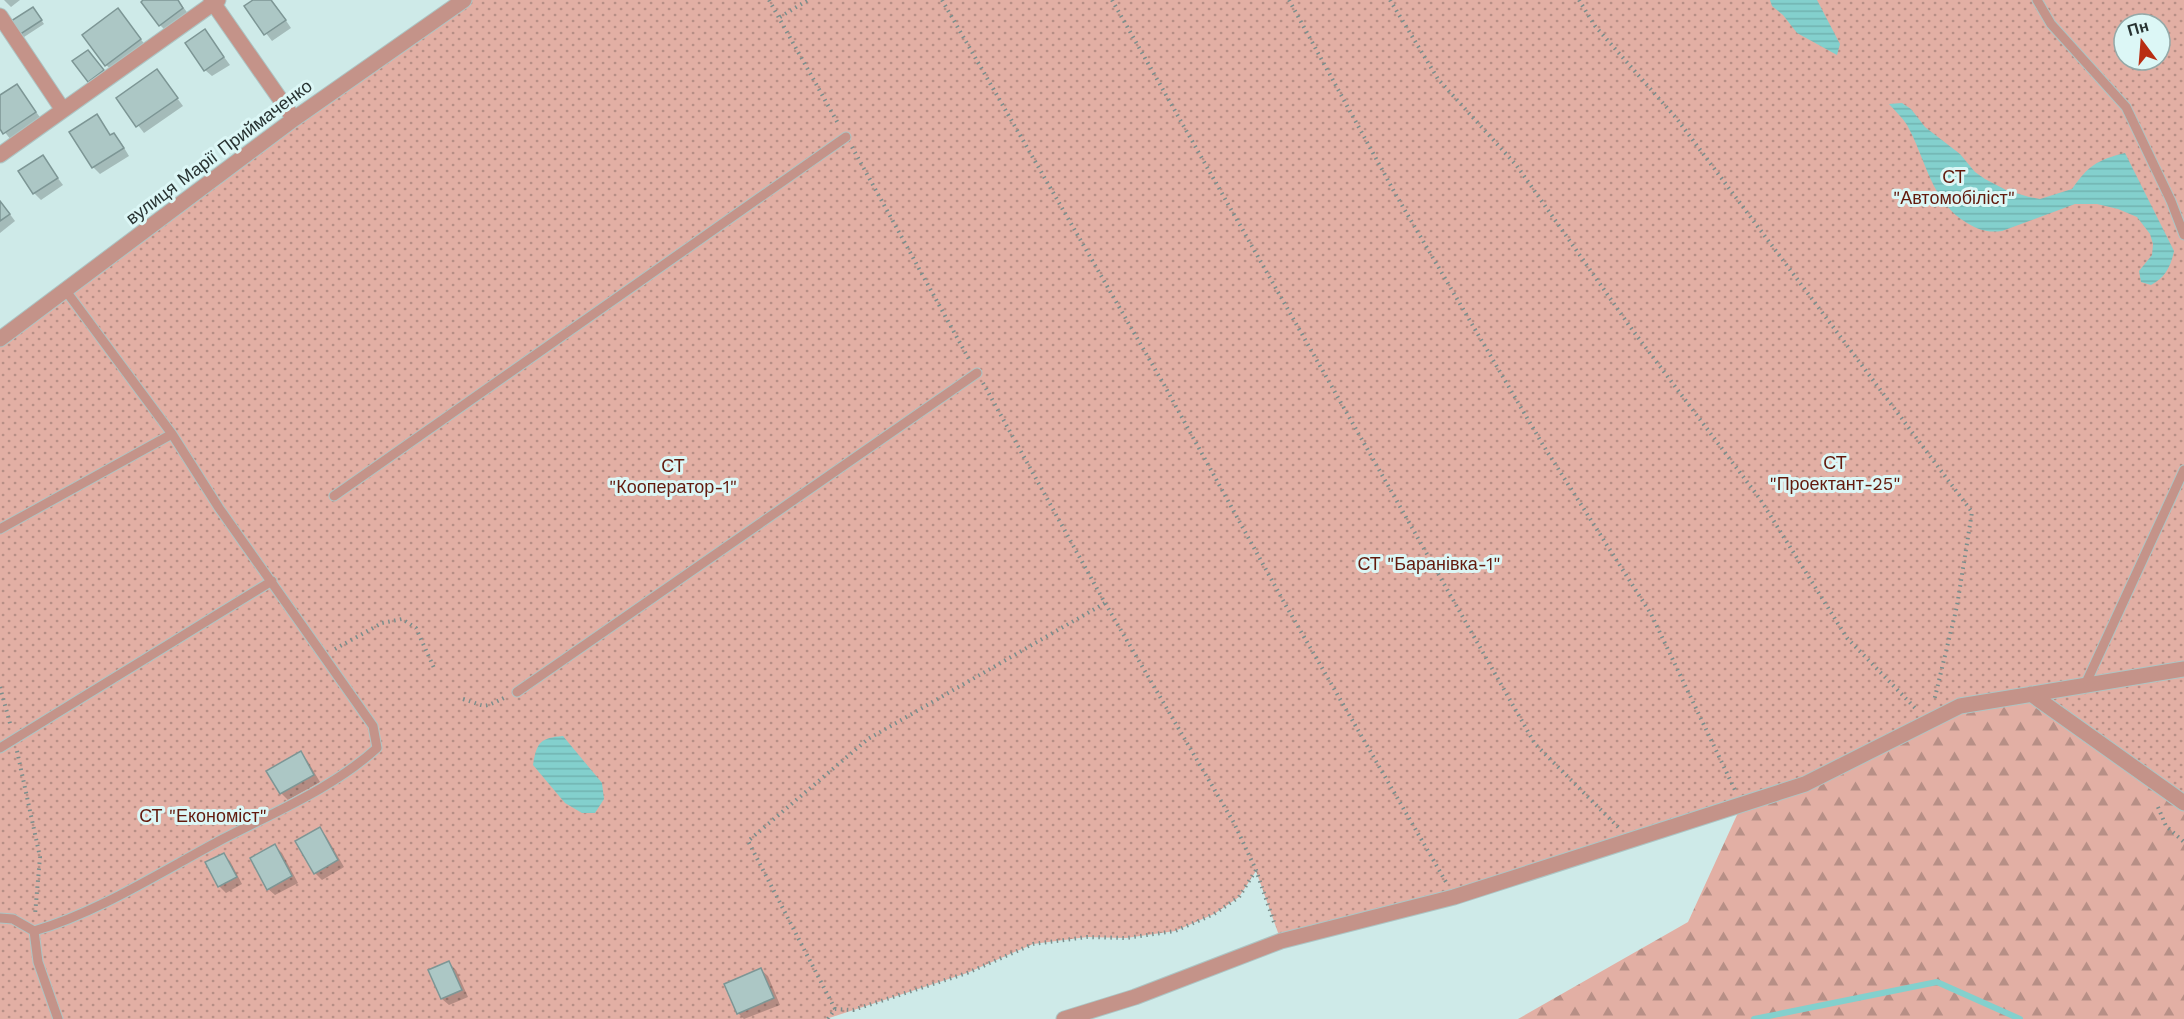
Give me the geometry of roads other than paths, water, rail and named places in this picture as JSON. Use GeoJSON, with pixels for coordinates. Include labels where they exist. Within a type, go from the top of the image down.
{"type":"FeatureCollection","features":[{"type":"Feature","properties":{"kind":"street","name":"вулиця Марії Приймаченко"},"geometry":{"type":"LineString","coordinates":[[0,339],[294,119],[464,0]]}},
{"type":"Feature","properties":{"kind":"street"},"geometry":{"type":"LineString","coordinates":[[0,155],[214,1],[294,119]]}},
{"type":"Feature","properties":{"kind":"street"},"geometry":{"type":"LineString","coordinates":[[0,16],[63,110]]}},
{"type":"Feature","properties":{"kind":"street"},"geometry":{"type":"LineString","coordinates":[[1064,1019],[1135,997],[1281,941],[1454,897],[1804,784],[1960,706],[2184,669]]}},
{"type":"Feature","properties":{"kind":"street"},"geometry":{"type":"LineString","coordinates":[[2031,693],[2184,803]]}},
{"type":"Feature","properties":{"kind":"lane"},"geometry":{"type":"LineString","coordinates":[[2037,0],[2051,24],[2126,107],[2171,201],[2184,236]]}},
{"type":"Feature","properties":{"kind":"lane"},"geometry":{"type":"LineString","coordinates":[[334,496],[846,137]]}},
{"type":"Feature","properties":{"kind":"lane"},"geometry":{"type":"LineString","coordinates":[[0,918],[14,919],[34,932],[55,926],[100,905],[318,790],[364,760],[377,748],[373,726],[219,508],[172,434],[66,291]]}},
{"type":"Feature","properties":{"kind":"lane"},"geometry":{"type":"LineString","coordinates":[[518,692],[977,373]]}},
{"type":"Feature","properties":{"kind":"lane"},"geometry":{"type":"LineString","coordinates":[[0,529],[172,434]]}},
{"type":"Feature","properties":{"kind":"lane"},"geometry":{"type":"LineString","coordinates":[[2085,685],[2184,470]]}},
{"type":"Feature","properties":{"kind":"lane"},"geometry":{"type":"LineString","coordinates":[[0,748],[272,581]]}},
{"type":"Feature","properties":{"kind":"lane"},"geometry":{"type":"LineString","coordinates":[[34,932],[38,962],[58,1019]]}},
{"type":"Feature","properties":{"kind":"water"},"geometry":{"type":"Polygon","coordinates":[[[1770,0],[1817,0],[1840,44],[1837,55],[1797,33],[1783,15],[1772,6],[1770,0]]]}},
{"type":"Feature","properties":{"kind":"water"},"geometry":{"type":"Polygon","coordinates":[[[1902,103],[1911,109],[1925,127],[1960,154],[1975,172],[2006,190],[2029,197],[2040,199],[2072,189],[2094,165],[2107,158],[2125,153],[2174,251],[2167,271],[2151,285],[2141,282],[2139,271],[2152,255],[2153,244],[2150,234],[2137,217],[2118,209],[2097,204],[2075,204],[1997,232],[1984,230],[1967,223],[1945,204],[1937,192],[1907,125],[1889,104],[1902,103]]]}},
{"type":"Feature","properties":{"kind":"water"},"geometry":{"type":"Polygon","coordinates":[[[563,736],[602,783],[604,799],[595,813],[582,813],[565,803],[533,765],[538,746],[544,740],[563,736]]]}},
{"type":"Feature","properties":{"kind":"waterway"},"geometry":{"type":"LineString","coordinates":[[1754,1019],[1937,982],[2020,1019]]}},
{"type":"Feature","properties":{"kind":"park label","name":"СТ \"Автомобіліст\""},"geometry":{"type":"Point","coordinates":[1954,187]}},
{"type":"Feature","properties":{"kind":"park label","name":"СТ \"Проектант-25\""},"geometry":{"type":"Point","coordinates":[1835,473]}},
{"type":"Feature","properties":{"kind":"park label","name":"СТ \"Кооператор-1\""},"geometry":{"type":"Point","coordinates":[673,476]}},
{"type":"Feature","properties":{"kind":"park label","name":"СТ \"Баранівка-1\""},"geometry":{"type":"Point","coordinates":[1429,564]}},
{"type":"Feature","properties":{"kind":"park label","name":"СТ \"Економіст\""},"geometry":{"type":"Point","coordinates":[203,816]}}]}
